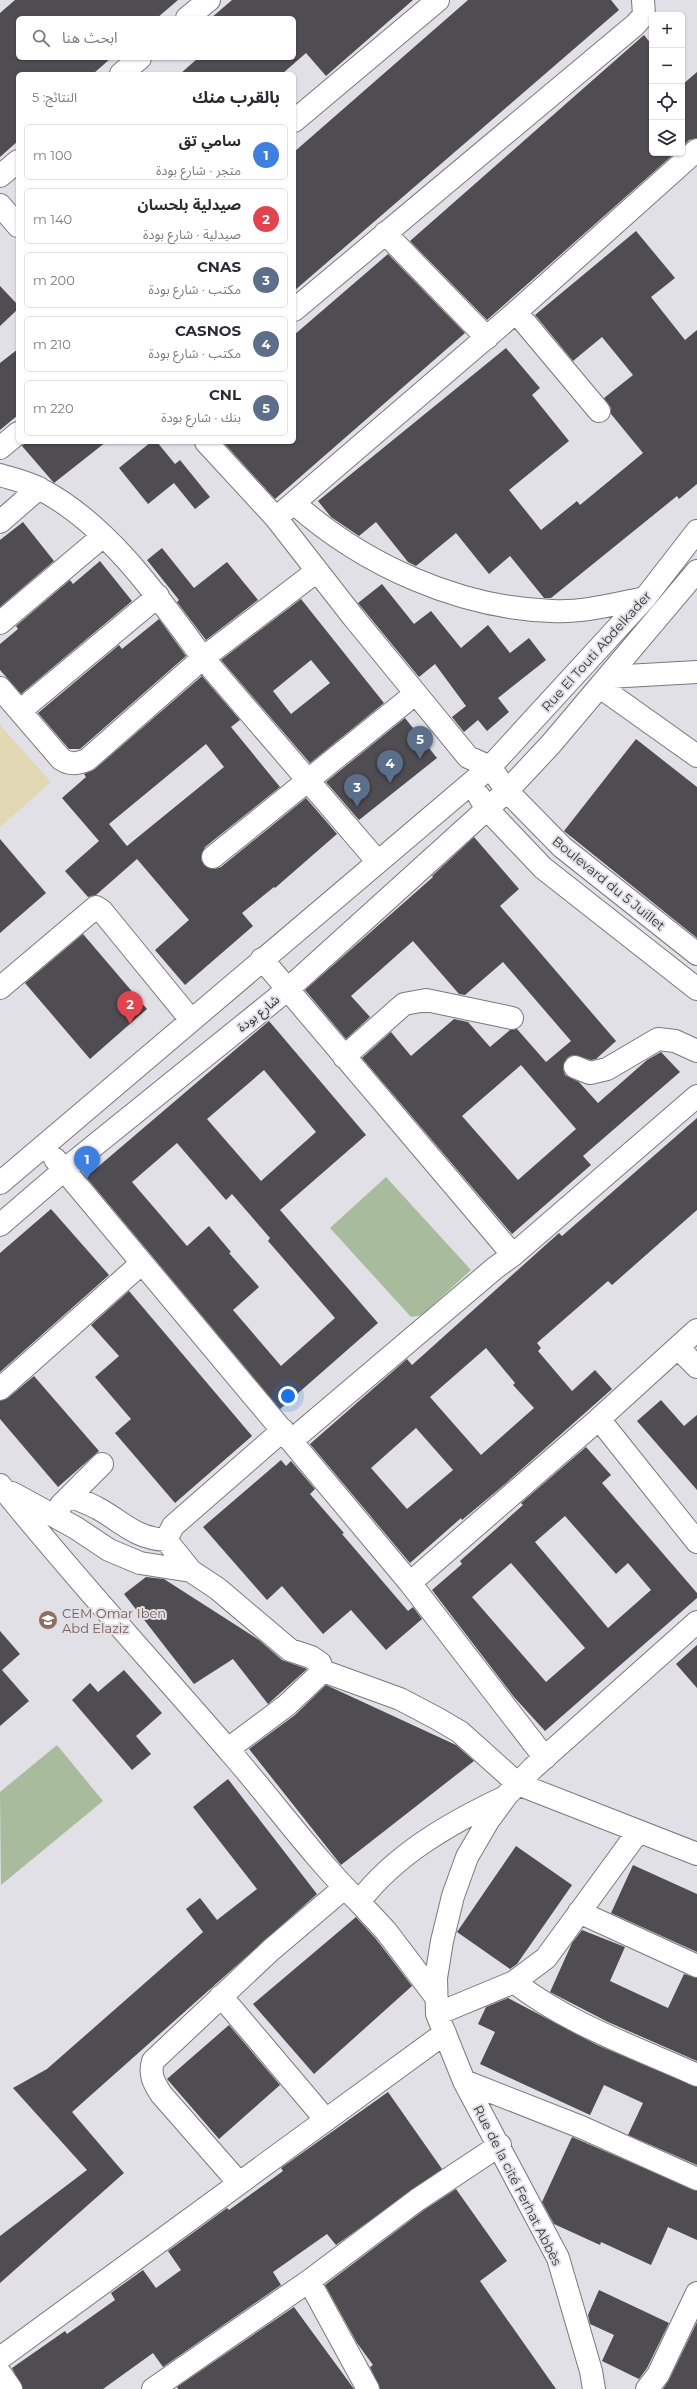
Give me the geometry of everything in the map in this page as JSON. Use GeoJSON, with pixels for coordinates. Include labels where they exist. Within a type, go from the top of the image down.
{"type":"FeatureCollection","features":[{"type":"Feature","properties":{"kind":"street"},"geometry":{"type":"LineString","coordinates":[[189,16],[209,0]]}},
{"type":"Feature","properties":{"kind":"street"},"geometry":{"type":"LineString","coordinates":[[296,119],[438,0]]}},
{"type":"Feature","properties":{"kind":"street"},"geometry":{"type":"LineString","coordinates":[[296,308],[635,25],[644,14],[643,0]]}},
{"type":"Feature","properties":{"kind":"street"},"geometry":{"type":"LineString","coordinates":[[123,72],[138,60]]}},
{"type":"Feature","properties":{"kind":"street"},"geometry":{"type":"LineString","coordinates":[[276,518],[295,504],[487,338],[697,150]]}},
{"type":"Feature","properties":{"kind":"street"},"geometry":{"type":"LineString","coordinates":[[0,176],[16,163]]}},
{"type":"Feature","properties":{"kind":"street"},"geometry":{"type":"LineString","coordinates":[[0,205],[16,224]]}},
{"type":"Feature","properties":{"kind":"street"},"geometry":{"type":"LineString","coordinates":[[385,233],[487,338]]}},
{"type":"Feature","properties":{"kind":"street"},"geometry":{"type":"LineString","coordinates":[[516,312],[599,411]]}},
{"type":"Feature","properties":{"kind":"street"},"geometry":{"type":"LineString","coordinates":[[0,448],[16,435]]}},
{"type":"Feature","properties":{"kind":"street"},"geometry":{"type":"LineString","coordinates":[[2,1177],[43,1146],[490,767],[468,757],[415,694],[276,518],[208,444]]}},
{"type":"Feature","properties":{"kind":"street"},"geometry":{"type":"LineString","coordinates":[[0,475],[39,488],[56,498],[103,536],[158,596],[203,658],[378,862]]}},
{"type":"Feature","properties":{"kind":"street"},"geometry":{"type":"LineString","coordinates":[[0,522],[39,488]]}},
{"type":"Feature","properties":{"kind":"street"},"geometry":{"type":"LineString","coordinates":[[295,504],[326,530],[369,556],[418,580],[484,602],[514,608],[553,612],[645,598]]}},
{"type":"Feature","properties":{"kind":"street","name":"Rue El Touti Abdelkader"},"geometry":{"type":"LineString","coordinates":[[490,767],[645,598],[697,531]]}},
{"type":"Feature","properties":{"kind":"street"},"geometry":{"type":"LineString","coordinates":[[0,623],[103,536]]}},
{"type":"Feature","properties":{"kind":"street"},"geometry":{"type":"LineString","coordinates":[[0,688],[61,759],[72,764],[79,763],[87,760],[203,658],[317,571]]}},
{"type":"Feature","properties":{"kind":"street","name":"Rue El Touti Abdelkader"},"geometry":{"type":"LineString","coordinates":[[507,791],[604,682],[697,571]]}},
{"type":"Feature","properties":{"kind":"street"},"geometry":{"type":"LineString","coordinates":[[20,711],[158,596]]}},
{"type":"Feature","properties":{"kind":"street"},"geometry":{"type":"LineString","coordinates":[[604,682],[697,672]]}},
{"type":"Feature","properties":{"kind":"street"},"geometry":{"type":"LineString","coordinates":[[604,682],[697,756]]}},
{"type":"Feature","properties":{"kind":"street"},"geometry":{"type":"LineString","coordinates":[[213,857],[415,694]]}},
{"type":"Feature","properties":{"kind":"street"},"geometry":{"type":"LineString","coordinates":[[468,757],[471,784],[487,808],[544,868],[697,989]]}},
{"type":"Feature","properties":{"kind":"street","name":"Boulevard du 5 Juillet"},"geometry":{"type":"LineString","coordinates":[[490,767],[507,791],[562,847],[697,954]]}},
{"type":"Feature","properties":{"kind":"street","name":"شارع بودة"},"geometry":{"type":"LineString","coordinates":[[0,1225],[64,1170],[287,990],[507,791]]}},
{"type":"Feature","properties":{"kind":"street"},"geometry":{"type":"LineString","coordinates":[[0,988],[96,907],[102,911],[191,1020]]}},
{"type":"Feature","properties":{"kind":"street"},"geometry":{"type":"LineString","coordinates":[[262,959],[513,1255]]}},
{"type":"Feature","properties":{"kind":"street"},"geometry":{"type":"LineString","coordinates":[[344,1057],[404,1004],[426,1000],[512,1018]]}},
{"type":"Feature","properties":{"kind":"street"},"geometry":{"type":"LineString","coordinates":[[575,1067],[590,1073],[607,1069],[658,1039],[675,1041],[697,1051]]}},
{"type":"Feature","properties":{"kind":"street"},"geometry":{"type":"LineString","coordinates":[[166,1540],[173,1526],[494,1268],[513,1255],[697,1096]]}},
{"type":"Feature","properties":{"kind":"street"},"geometry":{"type":"LineString","coordinates":[[43,1146],[410,1582],[545,1758]]}},
{"type":"Feature","properties":{"kind":"street"},"geometry":{"type":"LineString","coordinates":[[0,1389],[142,1263]]}},
{"type":"Feature","properties":{"kind":"street"},"geometry":{"type":"LineString","coordinates":[[410,1582],[599,1418],[697,1330]]}},
{"type":"Feature","properties":{"kind":"street"},"geometry":{"type":"LineString","coordinates":[[678,1348],[697,1368]]}},
{"type":"Feature","properties":{"kind":"street"},"geometry":{"type":"LineString","coordinates":[[599,1418],[697,1542]]}},
{"type":"Feature","properties":{"kind":"street"},"geometry":{"type":"LineString","coordinates":[[51,1514],[102,1464]]}},
{"type":"Feature","properties":{"kind":"street"},"geometry":{"type":"LineString","coordinates":[[0,1486],[51,1514],[109,1550],[140,1563],[191,1572]]}},
{"type":"Feature","properties":{"kind":"street"},"geometry":{"type":"LineString","coordinates":[[0,1486],[124,1632],[386,1931],[443,2024]]}},
{"type":"Feature","properties":{"kind":"street"},"geometry":{"type":"LineString","coordinates":[[70,1496],[99,1509],[132,1532],[150,1539],[166,1540],[191,1572],[218,1589],[290,1650],[311,1657],[320,1663],[323,1672]]}},
{"type":"Feature","properties":{"kind":"street"},"geometry":{"type":"LineString","coordinates":[[443,2024],[436,1978],[442,1941],[453,1896],[467,1857],[488,1821],[513,1790],[545,1758],[697,1622]]}},
{"type":"Feature","properties":{"kind":"street"},"geometry":{"type":"LineString","coordinates":[[228,1749],[287,1705],[323,1672]]}},
{"type":"Feature","properties":{"kind":"street"},"geometry":{"type":"LineString","coordinates":[[323,1672],[400,1699],[460,1732],[513,1790],[638,1832],[697,1854]]}},
{"type":"Feature","properties":{"kind":"street"},"geometry":{"type":"LineString","coordinates":[[239,2184],[161,2094],[153,2082],[150,2070],[153,2062],[221,1996],[352,1894],[377,1880],[455,1821],[513,1790]]}},
{"type":"Feature","properties":{"kind":"street"},"geometry":{"type":"LineString","coordinates":[[11,2389],[1,2358],[326,2120],[443,2024],[514,1982],[546,1958],[638,1832]]}},
{"type":"Feature","properties":{"kind":"street"},"geometry":{"type":"LineString","coordinates":[[579,1912],[697,1966]]}},
{"type":"Feature","properties":{"kind":"street"},"geometry":{"type":"LineString","coordinates":[[514,1982],[538,2001],[565,2016],[697,2075]]}},
{"type":"Feature","properties":{"kind":"street"},"geometry":{"type":"LineString","coordinates":[[221,1996],[326,2120]]}},
{"type":"Feature","properties":{"kind":"street","name":"Rue de la cité Ferhat Abbès"},"geometry":{"type":"LineString","coordinates":[[443,2024],[464,2081],[500,2145],[558,2258],[591,2371],[594,2389]]}},
{"type":"Feature","properties":{"kind":"street"},"geometry":{"type":"LineString","coordinates":[[464,2081],[582,2127],[697,2179]]}},
{"type":"Feature","properties":{"kind":"street"},"geometry":{"type":"LineString","coordinates":[[153,2389],[308,2281],[417,2200],[500,2145]]}},
{"type":"Feature","properties":{"kind":"street"},"geometry":{"type":"LineString","coordinates":[[308,2281],[368,2389]]}},
{"type":"Feature","properties":{"kind":"street"},"geometry":{"type":"LineString","coordinates":[[648,2389],[658,2375],[697,2293]]}},
{"type":"Feature","properties":{"kind":"green space"},"geometry":{"type":"Polygon","coordinates":[[[386,1177],[471,1270],[422,1315],[411,1317],[330,1228],[386,1177]]]}},
{"type":"Feature","properties":{"kind":"green space"},"geometry":{"type":"Polygon","coordinates":[[[57,1745],[103,1801],[1,1885],[0,1792],[57,1745]]]}},
{"type":"Feature","properties":{"kind":"sand"},"geometry":{"type":"Polygon","coordinates":[[[0,725],[51,782],[0,827],[0,725]]]}},
{"type":"Feature","properties":{"kind":"building"},"geometry":{"type":"Polygon","coordinates":[[[15,0],[178,0],[159,16],[16,16],[16,60],[109,60],[95,72],[16,72],[16,143],[0,157],[0,13],[15,0]]]}},
{"type":"Feature","properties":{"kind":"building"},"geometry":{"type":"Polygon","coordinates":[[[232,0],[413,0],[326,76],[306,53],[284,72],[182,72],[196,60],[296,60],[296,16],[213,16],[232,0]]]}},
{"type":"Feature","properties":{"kind":"building"},"geometry":{"type":"Polygon","coordinates":[[[468,0],[611,0],[619,10],[296,289],[296,150],[468,0]]]}},
{"type":"Feature","properties":{"kind":"building"},"geometry":{"type":"Polygon","coordinates":[[[644,35],[649,41],[649,156],[672,156],[487,320],[410,241],[644,35]]]}},
{"type":"Feature","properties":{"kind":"building"},"geometry":{"type":"Polygon","coordinates":[[[697,72],[697,138],[689,140],[685,144],[685,84],[697,72]]]}},
{"type":"Feature","properties":{"kind":"building"},"geometry":{"type":"Polygon","coordinates":[[[636,231],[675,278],[651,297],[685,340],[697,330],[697,484],[679,499],[677,496],[551,598],[544,598],[510,556],[489,574],[456,533],[416,566],[408,562],[376,522],[359,536],[331,517],[318,501],[506,348],[540,388],[532,395],[569,441],[509,490],[541,530],[577,501],[580,505],[643,453],[611,414],[611,408],[604,398],[633,375],[602,337],[573,361],[535,315],[636,231]]]}},
{"type":"Feature","properties":{"kind":"building"},"geometry":{"type":"Polygon","coordinates":[[[388,254],[465,333],[275,499],[225,444],[296,444],[296,333],[388,254]]]}},
{"type":"Feature","properties":{"kind":"building"},"geometry":{"type":"Polygon","coordinates":[[[0,286],[16,303],[16,311],[0,326],[0,286]]]}},
{"type":"Feature","properties":{"kind":"building"},"geometry":{"type":"Polygon","coordinates":[[[16,351],[16,417],[0,430],[0,363],[16,351]]]}},
{"type":"Feature","properties":{"kind":"building"},"geometry":{"type":"Polygon","coordinates":[[[24,444],[103,444],[54,483],[22,446],[24,444]]]}},
{"type":"Feature","properties":{"kind":"building"},"geometry":{"type":"Polygon","coordinates":[[[149,444],[159,444],[175,464],[180,460],[210,497],[195,509],[174,483],[148,504],[119,468],[149,444]]]}},
{"type":"Feature","properties":{"kind":"building"},"geometry":{"type":"Polygon","coordinates":[[[23,522],[54,561],[0,607],[0,540],[23,522]]]}},
{"type":"Feature","properties":{"kind":"building"},"geometry":{"type":"Polygon","coordinates":[[[162,548],[194,588],[227,562],[258,600],[206,640],[177,602],[179,600],[147,560],[162,548]]]}},
{"type":"Feature","properties":{"kind":"building"},"geometry":{"type":"Polygon","coordinates":[[[100,561],[132,601],[21,694],[0,670],[0,644],[18,629],[16,626],[70,580],[73,584],[100,561]]]}},
{"type":"Feature","properties":{"kind":"building"},"geometry":{"type":"Polygon","coordinates":[[[382,584],[414,624],[431,611],[461,648],[488,625],[510,653],[529,638],[546,660],[498,698],[509,712],[487,731],[478,720],[464,732],[452,717],[466,706],[435,664],[419,677],[358,603],[382,584]]]}},
{"type":"Feature","properties":{"kind":"building"},"geometry":{"type":"Polygon","coordinates":[[[301,599],[384,703],[310,763],[221,660],[301,599]],[[311,660],[273,691],[291,714],[330,683],[311,660]]]}},
{"type":"Feature","properties":{"kind":"building"},"geometry":{"type":"Polygon","coordinates":[[[159,619],[186,656],[80,749],[69,749],[38,713],[119,645],[122,649],[159,619]]]}},
{"type":"Feature","properties":{"kind":"building"},"geometry":{"type":"Polygon","coordinates":[[[202,676],[240,720],[231,727],[280,787],[205,847],[201,859],[204,865],[215,869],[221,867],[306,798],[337,834],[275,888],[274,887],[242,913],[253,926],[185,985],[155,950],[189,920],[137,859],[96,895],[88,897],[65,871],[99,841],[62,798],[86,777],[84,774],[95,769],[202,676]],[[206,744],[109,824],[127,846],[224,767],[206,744]]]}},
{"type":"Feature","properties":{"kind":"building"},"geometry":{"type":"Polygon","coordinates":[[[405,718],[437,758],[359,820],[326,782],[405,718]]]}},
{"type":"Feature","properties":{"kind":"building"},"geometry":{"type":"Polygon","coordinates":[[[636,739],[697,787],[697,938],[564,831],[636,739]]]}},
{"type":"Feature","properties":{"kind":"building"},"geometry":{"type":"Polygon","coordinates":[[[474,837],[519,889],[500,906],[616,1041],[596,1059],[591,1060],[574,1055],[568,1057],[563,1068],[565,1075],[579,1082],[598,1103],[647,1060],[661,1052],[680,1072],[583,1156],[591,1165],[512,1234],[362,1058],[391,1032],[411,1056],[454,1019],[468,1022],[490,1047],[510,1030],[517,1029],[546,1062],[571,1041],[503,962],[465,995],[459,994],[413,941],[351,996],[370,1017],[346,1039],[305,990],[433,877],[432,876],[474,837]],[[521,1065],[462,1116],[518,1180],[576,1129],[521,1065]]]}},
{"type":"Feature","properties":{"kind":"building"},"geometry":{"type":"Polygon","coordinates":[[[0,839],[46,893],[0,933],[0,839]]]}},
{"type":"Feature","properties":{"kind":"building"},"geometry":{"type":"Polygon","coordinates":[[[83,934],[147,1009],[90,1059],[25,983],[83,934]]]}},
{"type":"Feature","properties":{"kind":"building"},"geometry":{"type":"Polygon","coordinates":[[[269,1021],[366,1135],[280,1210],[378,1323],[280,1409],[86,1177],[269,1021]],[[264,1070],[207,1119],[261,1181],[316,1132],[264,1070]],[[177,1143],[132,1182],[187,1246],[209,1226],[231,1252],[229,1253],[259,1287],[233,1310],[281,1366],[335,1318],[268,1241],[270,1238],[232,1194],[226,1200],[177,1143]]]}},
{"type":"Feature","properties":{"kind":"building"},"geometry":{"type":"Polygon","coordinates":[[[697,1118],[697,1210],[612,1285],[608,1281],[537,1343],[541,1348],[538,1351],[572,1391],[595,1370],[612,1389],[505,1484],[462,1520],[461,1518],[410,1563],[310,1444],[407,1359],[412,1365],[559,1233],[562,1236],[697,1118]],[[486,1348],[430,1397],[481,1455],[534,1408],[513,1385],[515,1383],[486,1348]],[[416,1428],[371,1468],[407,1509],[453,1470],[416,1428]]]}},
{"type":"Feature","properties":{"kind":"building"},"geometry":{"type":"Polygon","coordinates":[[[51,1209],[109,1275],[0,1372],[0,1253],[51,1209]]]}},
{"type":"Feature","properties":{"kind":"building"},"geometry":{"type":"Polygon","coordinates":[[[129,1291],[252,1436],[175,1503],[115,1433],[131,1419],[95,1377],[119,1356],[91,1325],[129,1291]]]}},
{"type":"Feature","properties":{"kind":"building"},"geometry":{"type":"Polygon","coordinates":[[[34,1376],[99,1451],[58,1487],[0,1419],[0,1401],[8,1398],[34,1376]]]}},
{"type":"Feature","properties":{"kind":"building"},"geometry":{"type":"Polygon","coordinates":[[[661,1400],[684,1426],[697,1415],[697,1490],[637,1421],[661,1400]]]}},
{"type":"Feature","properties":{"kind":"building"},"geometry":{"type":"Polygon","coordinates":[[[586,1447],[611,1475],[602,1483],[697,1593],[697,1598],[545,1731],[514,1697],[432,1590],[462,1564],[460,1561],[523,1505],[521,1503],[586,1447]],[[565,1516],[535,1542],[608,1628],[651,1590],[628,1563],[616,1574],[565,1516]],[[511,1563],[472,1597],[546,1682],[585,1648],[511,1563]]]}},
{"type":"Feature","properties":{"kind":"building"},"geometry":{"type":"Polygon","coordinates":[[[281,1460],[286,1466],[291,1461],[315,1489],[310,1494],[344,1533],[342,1534],[408,1611],[413,1607],[422,1619],[386,1650],[351,1610],[323,1634],[282,1586],[267,1600],[203,1527],[281,1460]]]}},
{"type":"Feature","properties":{"kind":"building"},"geometry":{"type":"Polygon","coordinates":[[[146,1577],[164,1579],[259,1640],[282,1660],[307,1669],[268,1704],[233,1659],[194,1684],[124,1594],[146,1577]]]}},
{"type":"Feature","properties":{"kind":"building"},"geometry":{"type":"Polygon","coordinates":[[[0,1631],[20,1654],[2,1670],[29,1701],[0,1726],[0,1631]]]}},
{"type":"Feature","properties":{"kind":"building"},"geometry":{"type":"Polygon","coordinates":[[[697,1645],[697,1688],[676,1664],[697,1645]]]}},
{"type":"Feature","properties":{"kind":"building"},"geometry":{"type":"Polygon","coordinates":[[[124,1670],[162,1713],[136,1736],[151,1754],[132,1770],[72,1700],[90,1683],[98,1692],[124,1670]]]}},
{"type":"Feature","properties":{"kind":"building"},"geometry":{"type":"Polygon","coordinates":[[[326,1685],[456,1745],[474,1761],[341,1865],[249,1749],[295,1715],[326,1685]]]}},
{"type":"Feature","properties":{"kind":"building"},"geometry":{"type":"Polygon","coordinates":[[[228,1779],[317,1894],[72,2112],[124,2173],[0,2283],[0,2236],[87,2170],[13,2088],[47,2069],[203,1932],[186,1909],[200,1898],[217,1920],[257,1889],[193,1807],[228,1779]]]}},
{"type":"Feature","properties":{"kind":"building"},"geometry":{"type":"Polygon","coordinates":[[[516,1846],[572,1885],[517,1964],[510,1969],[457,1932],[516,1846]]]}},
{"type":"Feature","properties":{"kind":"building"},"geometry":{"type":"Polygon","coordinates":[[[633,1865],[697,1894],[697,1952],[611,1913],[633,1865]]]}},
{"type":"Feature","properties":{"kind":"building"},"geometry":{"type":"Polygon","coordinates":[[[356,1917],[376,1939],[412,1986],[314,2074],[253,2004],[356,1917]]]}},
{"type":"Feature","properties":{"kind":"building"},"geometry":{"type":"Polygon","coordinates":[[[582,1930],[625,1947],[610,1981],[668,2008],[684,1974],[697,1978],[697,2061],[608,2022],[550,1992],[572,1943],[582,1930]]]}},
{"type":"Feature","properties":{"kind":"building"},"geometry":{"type":"Polygon","coordinates":[[[508,1998],[597,2045],[697,2087],[697,2165],[628,2135],[643,2103],[604,2085],[590,2115],[480,2064],[495,2032],[478,2024],[486,2007],[508,1998]]]}},
{"type":"Feature","properties":{"kind":"building"},"geometry":{"type":"Polygon","coordinates":[[[229,2025],[280,2085],[219,2139],[167,2079],[229,2025]]]}},
{"type":"Feature","properties":{"kind":"building"},"geometry":{"type":"Polygon","coordinates":[[[388,2092],[442,2169],[336,2245],[327,2234],[273,2272],[281,2285],[163,2367],[153,2353],[103,2389],[23,2389],[12,2368],[65,2331],[67,2334],[115,2300],[111,2293],[143,2270],[156,2288],[181,2270],[168,2251],[227,2208],[229,2210],[283,2171],[281,2168],[388,2092]]]}},
{"type":"Feature","properties":{"kind":"building"},"geometry":{"type":"Polygon","coordinates":[[[572,2137],[697,2191],[697,2240],[668,2227],[651,2265],[601,2242],[600,2245],[554,2224],[542,2202],[572,2137]]]}},
{"type":"Feature","properties":{"kind":"building"},"geometry":{"type":"Polygon","coordinates":[[[456,2189],[507,2261],[480,2281],[556,2389],[380,2389],[370,2367],[373,2365],[357,2343],[325,2285],[424,2210],[456,2189]]]}},
{"type":"Feature","properties":{"kind":"building"},"geometry":{"type":"Polygon","coordinates":[[[599,2290],[669,2323],[647,2368],[639,2379],[602,2361],[614,2335],[590,2324],[588,2315],[599,2290]]]}},
{"type":"Feature","properties":{"kind":"building"},"geometry":{"type":"Polygon","coordinates":[[[294,2307],[354,2389],[178,2389],[177,2387],[294,2307]]]}},
{"type":"Feature","properties":{"kind":"building"},"geometry":{"type":"Polygon","coordinates":[[[697,2322],[697,2389],[663,2389],[669,2380],[697,2322]]]}},
{"type":"Feature","properties":{"kind":"place","name":"CNL"},"geometry":{"type":"Point","coordinates":[420,759]}},
{"type":"Feature","properties":{"kind":"place","name":"CASNOS"},"geometry":{"type":"Point","coordinates":[390,783]}},
{"type":"Feature","properties":{"kind":"place","name":"CNAS"},"geometry":{"type":"Point","coordinates":[357,807]}},
{"type":"Feature","properties":{"kind":"place","name":"صيدلية بلحسان"},"geometry":{"type":"Point","coordinates":[130,1024]}},
{"type":"Feature","properties":{"kind":"place","name":"سامي تق"},"geometry":{"type":"Point","coordinates":[87,1179]}},
{"type":"Feature","properties":{"kind":"place","name":"CEM Omar Iben Abd Elaziz"},"geometry":{"type":"Point","coordinates":[48,1620]}}]}
